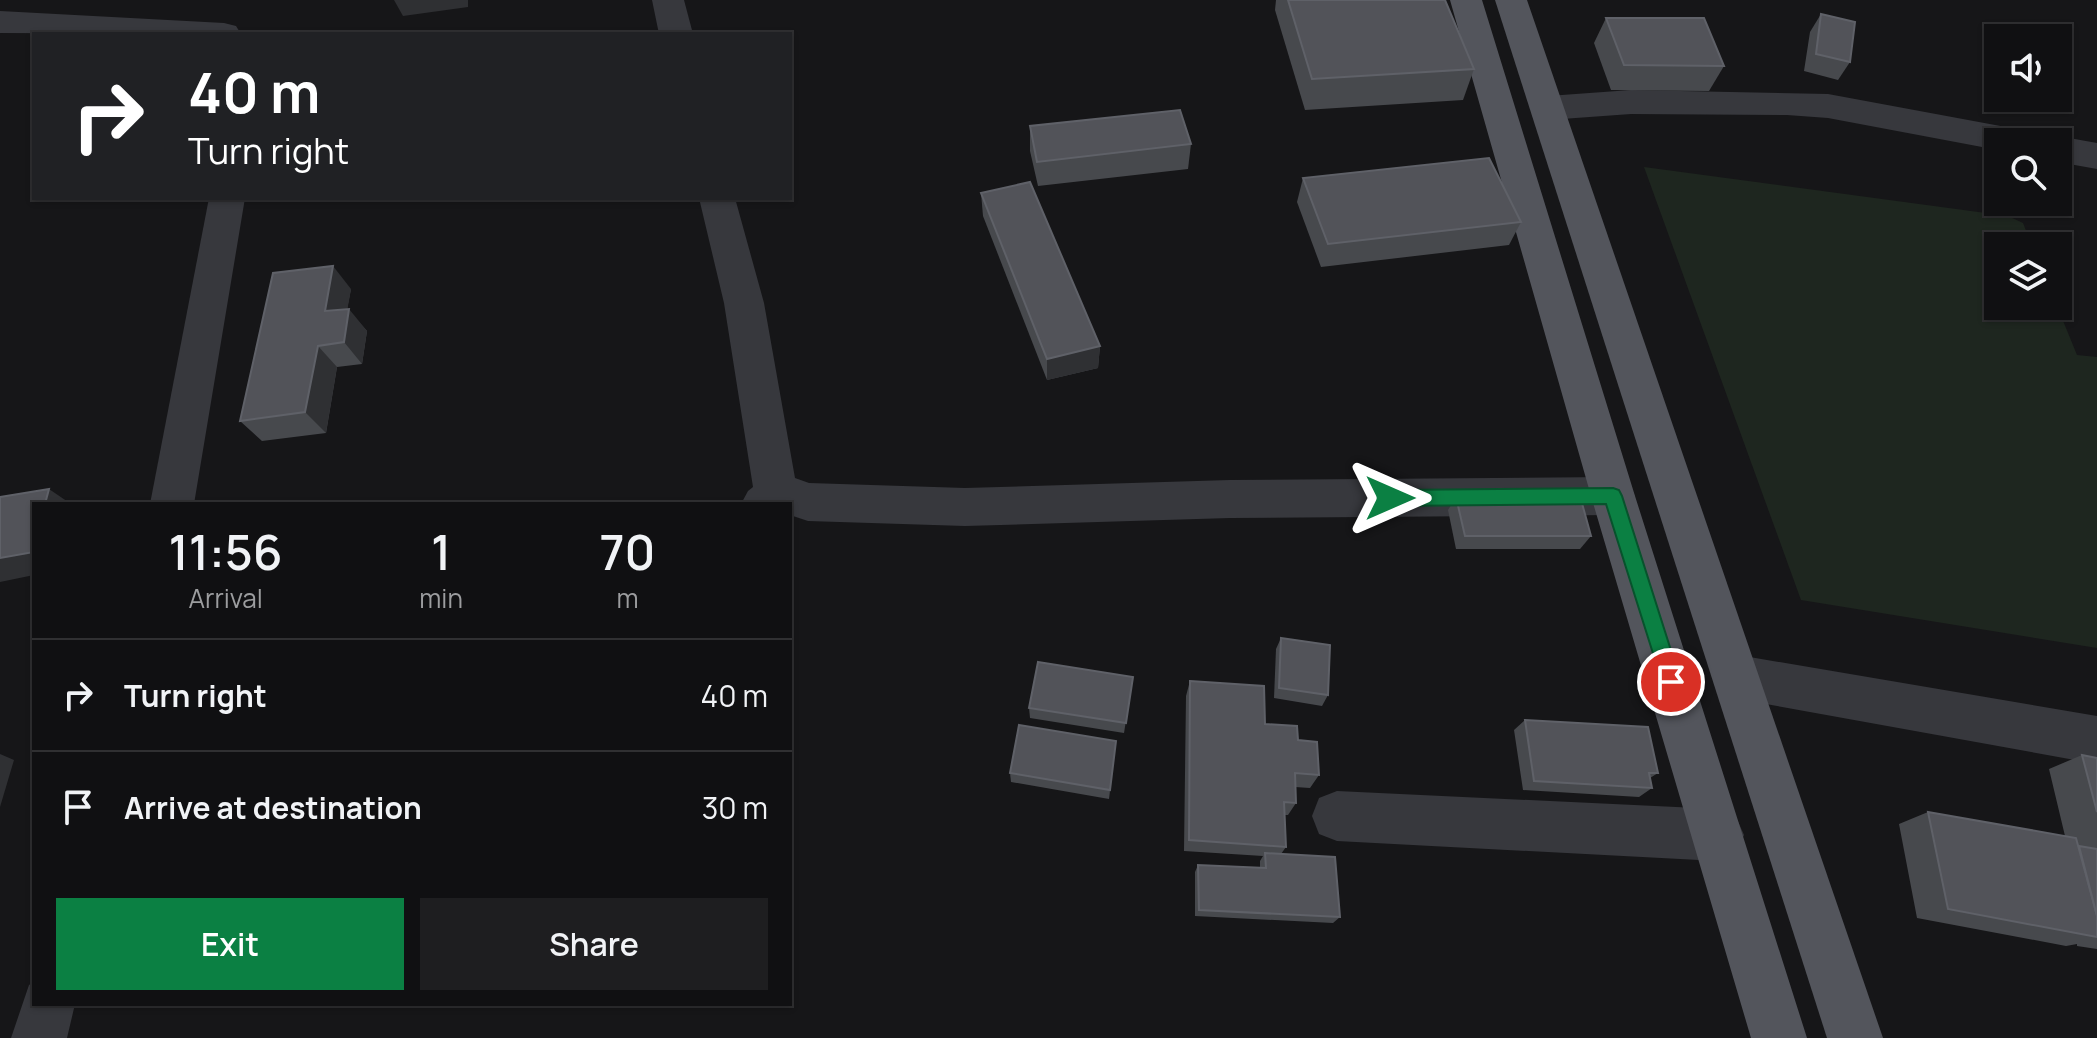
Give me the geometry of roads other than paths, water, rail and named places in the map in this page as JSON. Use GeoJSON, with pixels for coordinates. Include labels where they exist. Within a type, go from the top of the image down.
{"type":"FeatureCollection","features":[{"type":"Feature","properties":{"kind":"main road"},"geometry":{"type":"LineString","coordinates":[[1466,0],[1613,496],[1779,1038]]}},
{"type":"Feature","properties":{"kind":"main road"},"geometry":{"type":"LineString","coordinates":[[1511,0],[1738,677],[1855,1038]]}},
{"type":"Feature","properties":{"kind":"street"},"geometry":{"type":"LineString","coordinates":[[668,0],[676,32]]}},
{"type":"Feature","properties":{"kind":"street"},"geometry":{"type":"LineString","coordinates":[[0,22],[187,32]]}},
{"type":"Feature","properties":{"kind":"street"},"geometry":{"type":"LineString","coordinates":[[1548,108],[1631,102],[1787,103],[1828,106],[1984,135]]}},
{"type":"Feature","properties":{"kind":"street"},"geometry":{"type":"LineString","coordinates":[[2072,152],[2097,156]]}},
{"type":"Feature","properties":{"kind":"street"},"geometry":{"type":"LineString","coordinates":[[172,502],[227,200]]}},
{"type":"Feature","properties":{"kind":"street"},"geometry":{"type":"LineString","coordinates":[[718,200],[744,303],[769,499],[793,495],[808,502],[965,507],[1230,499],[1613,496]]}},
{"type":"Feature","properties":{"kind":"street"},"geometry":{"type":"LineString","coordinates":[[1738,677],[2097,740]]}},
{"type":"Feature","properties":{"kind":"street"},"geometry":{"type":"LineString","coordinates":[[1337,816],[1718,835]]}},
{"type":"Feature","properties":{"kind":"street"},"geometry":{"type":"LineString","coordinates":[[39,1038],[47,1006]]}}]}
